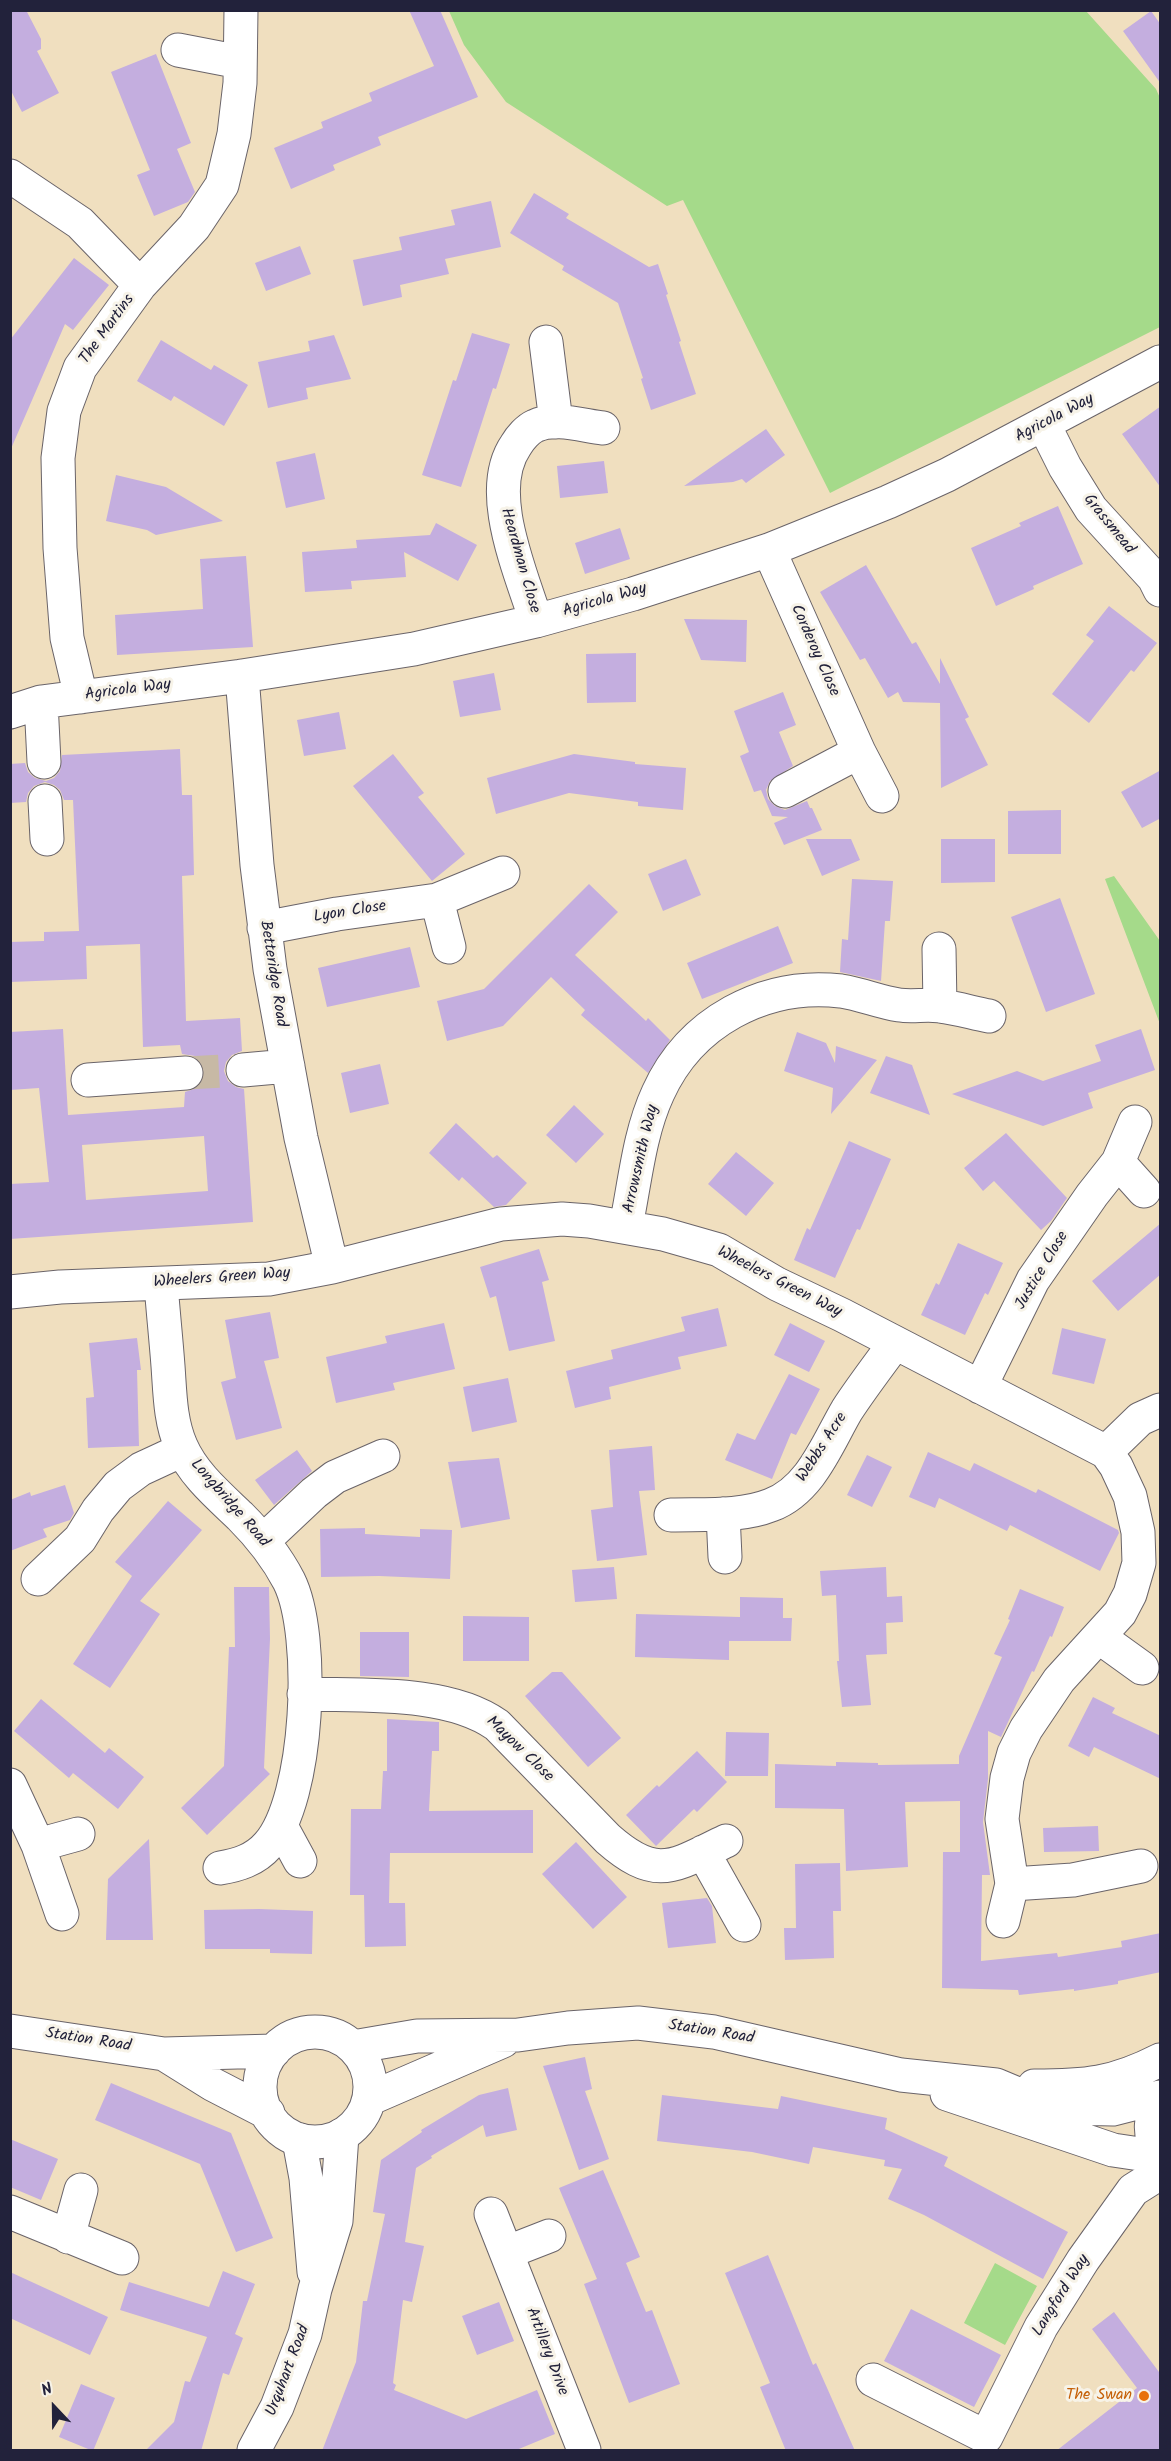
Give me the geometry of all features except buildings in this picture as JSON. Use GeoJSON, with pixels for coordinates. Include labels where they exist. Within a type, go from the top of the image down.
{"type":"FeatureCollection","features":[{"type":"Feature","properties":{"kind":"street","name":"The Martins"},"geometry":{"type":"LineString","coordinates":[[81,697],[67,638],[60,548],[58,458],[63,411],[80,368],[140,285],[194,227],[222,185],[234,134],[240,83],[241,10]]}},
{"type":"Feature","properties":{"kind":"street"},"geometry":{"type":"LineString","coordinates":[[178,50],[240,62]]}},
{"type":"Feature","properties":{"kind":"street"},"geometry":{"type":"LineString","coordinates":[[10,176],[80,223],[140,285]]}},
{"type":"Feature","properties":{"kind":"street"},"geometry":{"type":"LineString","coordinates":[[546,342],[556,422]]}},
{"type":"Feature","properties":{"kind":"street","name":"Agricola Way"},"geometry":{"type":"LineString","coordinates":[[10,712],[41,702],[242,676],[414,649],[536,621],[693,575],[768,550],[927,484],[1161,362]]}},
{"type":"Feature","properties":{"kind":"street","name":"Heardman Close"},"geometry":{"type":"LineString","coordinates":[[536,621],[505,519],[502,495],[503,473],[509,454],[520,438],[536,425],[556,422],[603,428]]}},
{"type":"Feature","properties":{"kind":"street","name":"Grassmead"},"geometry":{"type":"LineString","coordinates":[[1044,425],[1065,468],[1091,510],[1154,578],[1161,590]]}},
{"type":"Feature","properties":{"kind":"street","name":"Corderoy Close"},"geometry":{"type":"LineString","coordinates":[[768,550],[859,752],[882,796]]}},
{"type":"Feature","properties":{"kind":"street","name":"Betteridge Road"},"geometry":{"type":"LineString","coordinates":[[242,676],[264,928],[301,1138],[332,1267]]}},
{"type":"Feature","properties":{"kind":"street"},"geometry":{"type":"LineString","coordinates":[[41,702],[44,762]]}},
{"type":"Feature","properties":{"kind":"street"},"geometry":{"type":"LineString","coordinates":[[785,791],[859,752]]}},
{"type":"Feature","properties":{"kind":"street"},"geometry":{"type":"LineString","coordinates":[[45,801],[46,839]]}},
{"type":"Feature","properties":{"kind":"street","name":"Lyon Close"},"geometry":{"type":"LineString","coordinates":[[264,928],[337,914],[437,900],[503,873]]}},
{"type":"Feature","properties":{"kind":"street"},"geometry":{"type":"LineString","coordinates":[[437,900],[449,948]]}},
{"type":"Feature","properties":{"kind":"street"},"geometry":{"type":"LineString","coordinates":[[939,949],[940,1006]]}},
{"type":"Feature","properties":{"kind":"street","name":"Arrowsmith Way"},"geometry":{"type":"LineString","coordinates":[[626,1226],[650,1113],[658,1092],[688,1047],[723,1016],[743,1005],[772,996],[818,990],[842,991],[900,1005],[940,1006],[989,1016]]}},
{"type":"Feature","properties":{"kind":"street"},"geometry":{"type":"LineString","coordinates":[[243,1070],[288,1066]]}},
{"type":"Feature","properties":{"kind":"street"},"geometry":{"type":"LineString","coordinates":[[88,1080],[186,1073]]}},
{"type":"Feature","properties":{"kind":"street","name":"Justice Close"},"geometry":{"type":"LineString","coordinates":[[980,1388],[1033,1280],[1092,1195],[1118,1162],[1135,1122]]}},
{"type":"Feature","properties":{"kind":"street"},"geometry":{"type":"LineString","coordinates":[[1118,1162],[1144,1191]]}},
{"type":"Feature","properties":{"kind":"street","name":"Wheelers Green Way"},"geometry":{"type":"LineString","coordinates":[[10,1292],[60,1287],[269,1279],[332,1267],[501,1224],[562,1219],[626,1226],[691,1240],[719,1250],[777,1284],[1106,1452]]}},
{"type":"Feature","properties":{"kind":"street","name":"Longbridge Road"},"geometry":{"type":"LineString","coordinates":[[161,1284],[171,1409],[174,1428],[182,1449],[201,1476],[278,1560],[297,1598],[303,1643],[303,1732],[297,1773],[281,1826],[268,1845],[255,1857],[239,1865],[220,1868]]}},
{"type":"Feature","properties":{"kind":"street","name":"Webbs Acre"},"geometry":{"type":"LineString","coordinates":[[671,1515],[723,1514],[772,1505],[804,1483],[848,1409],[895,1343]]}},
{"type":"Feature","properties":{"kind":"street"},"geometry":{"type":"LineString","coordinates":[[1003,1920],[1012,1884],[1002,1820],[1007,1778],[1014,1753],[1026,1729],[1059,1680],[1120,1613],[1130,1594],[1139,1563],[1137,1524],[1131,1496],[1106,1452],[1140,1419],[1161,1410]]}},
{"type":"Feature","properties":{"kind":"street"},"geometry":{"type":"LineString","coordinates":[[38,1579],[80,1539],[98,1510],[118,1486],[141,1469],[182,1449]]}},
{"type":"Feature","properties":{"kind":"street"},"geometry":{"type":"LineString","coordinates":[[263,1541],[314,1493],[335,1477],[383,1456]]}},
{"type":"Feature","properties":{"kind":"street"},"geometry":{"type":"LineString","coordinates":[[723,1514],[724,1557]]}},
{"type":"Feature","properties":{"kind":"street"},"geometry":{"type":"LineString","coordinates":[[1099,1637],[1142,1668]]}},
{"type":"Feature","properties":{"kind":"street","name":"Mayow Close"},"geometry":{"type":"LineString","coordinates":[[304,1694],[429,1700],[468,1708],[482,1714],[497,1725],[579,1811],[626,1854],[641,1863],[672,1866],[714,1846],[744,1925]]}},
{"type":"Feature","properties":{"kind":"street"},"geometry":{"type":"LineString","coordinates":[[10,1785],[38,1845],[62,1914]]}},
{"type":"Feature","properties":{"kind":"street"},"geometry":{"type":"LineString","coordinates":[[281,1826],[300,1861]]}},
{"type":"Feature","properties":{"kind":"street"},"geometry":{"type":"LineString","coordinates":[[38,1845],[78,1834]]}},
{"type":"Feature","properties":{"kind":"street"},"geometry":{"type":"LineString","coordinates":[[1012,1884],[1073,1880],[1140,1866]]}},
{"type":"Feature","properties":{"kind":"street","name":"Station Road"},"geometry":{"type":"LineString","coordinates":[[10,2031],[164,2054],[274,2051],[287,2040],[313,2033],[339,2037],[353,2047],[417,2036],[518,2035],[607,2024],[638,2023],[673,2026],[762,2042],[901,2075],[996,2085],[1028,2098],[1069,2108],[1113,2109],[1161,2098]]}},
{"type":"Feature","properties":{"kind":"street","name":"Station Road"},"geometry":{"type":"LineString","coordinates":[[369,2099],[518,2035]]}},
{"type":"Feature","properties":{"kind":"street"},"geometry":{"type":"LineString","coordinates":[[299,2140],[328,2141],[355,2126],[364,2114],[369,2099],[370,2080],[364,2062],[353,2047]]}},
{"type":"Feature","properties":{"kind":"street"},"geometry":{"type":"LineString","coordinates":[[267,2113],[260,2087],[266,2062],[274,2051]]}},
{"type":"Feature","properties":{"kind":"street","name":"Station Road"},"geometry":{"type":"LineString","coordinates":[[164,2054],[212,2084],[267,2113],[283,2132],[299,2140]]}},
{"type":"Feature","properties":{"kind":"street"},"geometry":{"type":"LineString","coordinates":[[996,2085],[1073,2086],[1111,2081],[1161,2060]]}},
{"type":"Feature","properties":{"kind":"street","name":"Station Road"},"geometry":{"type":"LineString","coordinates":[[901,2075],[960,2099],[1113,2150],[1161,2157]]}},
{"type":"Feature","properties":{"kind":"street","name":"Station Road"},"geometry":{"type":"LineString","coordinates":[[1161,2098],[1151,2121],[1152,2135],[1161,2152]]}},
{"type":"Feature","properties":{"kind":"street","name":"Urquhart Road"},"geometry":{"type":"LineString","coordinates":[[254,2451],[277,2407],[305,2334],[315,2289],[336,2221],[342,2135]]}},
{"type":"Feature","properties":{"kind":"street","name":"Urquhart Road"},"geometry":{"type":"LineString","coordinates":[[299,2140],[306,2178],[315,2289]]}},
{"type":"Feature","properties":{"kind":"street","name":"Langford Way"},"geometry":{"type":"LineString","coordinates":[[873,2380],[982,2444],[1041,2327],[1083,2260],[1133,2190],[1161,2173]]}},
{"type":"Feature","properties":{"kind":"street"},"geometry":{"type":"LineString","coordinates":[[68,2237],[81,2190]]}},
{"type":"Feature","properties":{"kind":"street"},"geometry":{"type":"LineString","coordinates":[[10,2212],[122,2258]]}},
{"type":"Feature","properties":{"kind":"street","name":"Artillery Drive"},"geometry":{"type":"LineString","coordinates":[[491,2214],[508,2252],[584,2451]]}},
{"type":"Feature","properties":{"kind":"street"},"geometry":{"type":"LineString","coordinates":[[508,2252],[549,2236]]}},
{"type":"Feature","properties":{"kind":"green space"},"geometry":{"type":"Polygon","coordinates":[[[449,11],[1086,11],[1156,89],[1160,98],[1160,327],[830,493],[683,200],[667,206],[506,102],[464,45],[449,11]]]}},
{"type":"Feature","properties":{"kind":"green space"},"geometry":{"type":"Polygon","coordinates":[[[1114,876],[1160,941],[1160,1024],[1105,879],[1114,876]]]}},
{"type":"Feature","properties":{"kind":"green space"},"geometry":{"type":"Polygon","coordinates":[[[995,2263],[1037,2286],[1005,2345],[964,2323],[995,2263]]]}},
{"type":"Feature","properties":{"kind":"tunnel"},"geometry":{"type":"LineString","coordinates":[[186,1073],[243,1070]]}},
{"type":"Feature","properties":{"kind":"place","name":"The Swan"},"geometry":{"type":"Point","coordinates":[1144,2396]}}]}
